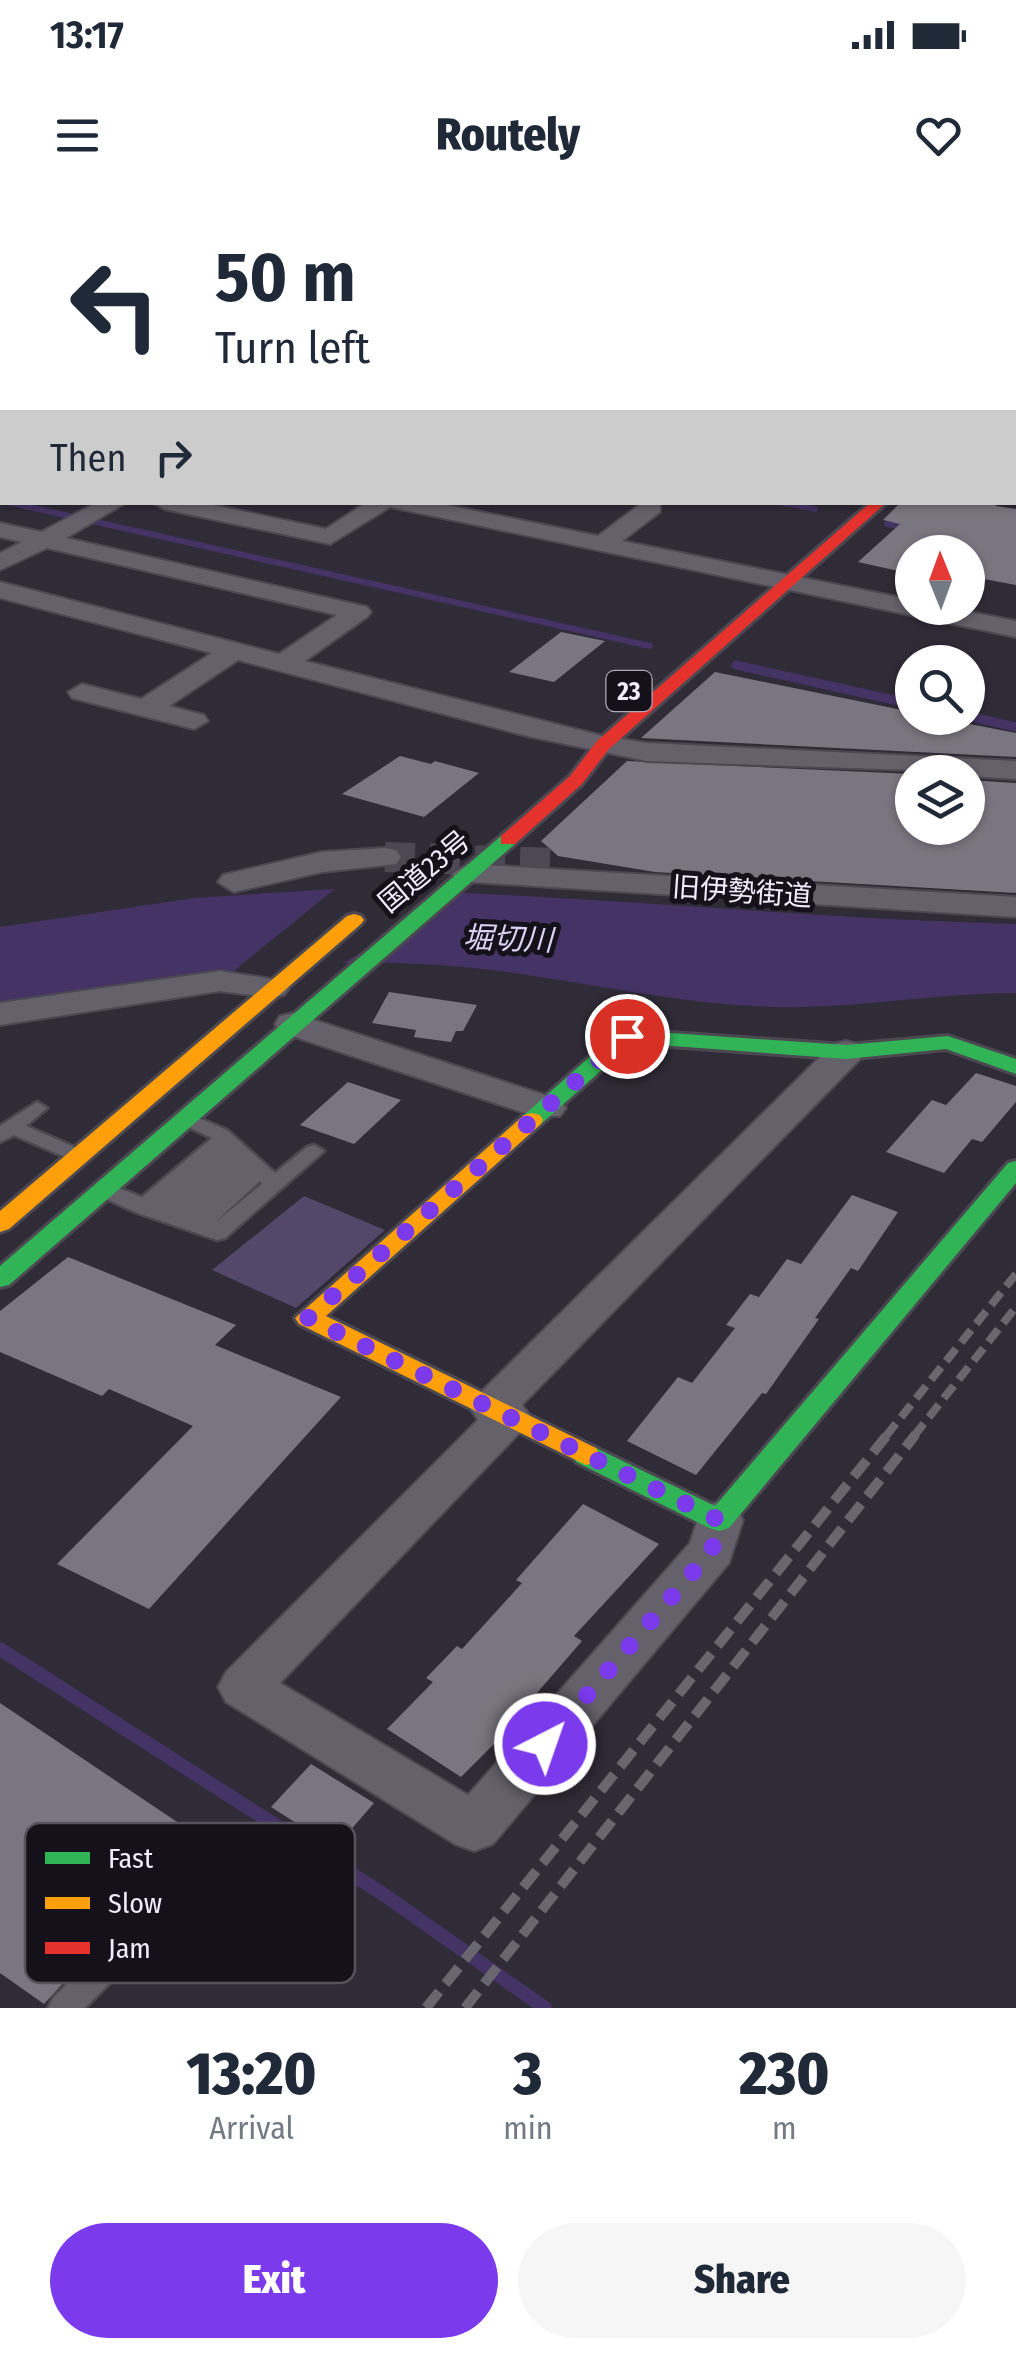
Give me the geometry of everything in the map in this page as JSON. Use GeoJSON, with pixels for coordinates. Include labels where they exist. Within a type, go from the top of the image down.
{"type":"FeatureCollection","features":[{"type":"Feature","properties":{"kind":"main road","name":"国道23号"},"geometry":{"type":"LineString","coordinates":[[0,1278],[576,780],[586,734],[848,505]]}},
{"type":"Feature","properties":{"kind":"main road","name":"国道23号"},"geometry":{"type":"LineString","coordinates":[[586,734],[789,584],[877,505]]}},
{"type":"Feature","properties":{"kind":"main road","name":"国道23号"},"geometry":{"type":"LineString","coordinates":[[0,1224],[378,900]]}},
{"type":"Feature","properties":{"kind":"main road"},"geometry":{"type":"LineString","coordinates":[[1016,1066],[948,1042],[846,1052],[627,1036],[308,1318],[719,1520],[1016,1168]]}},
{"type":"Feature","properties":{"kind":"street"},"geometry":{"type":"LineString","coordinates":[[0,563],[111,505]]}},
{"type":"Feature","properties":{"kind":"street"},"geometry":{"type":"LineString","coordinates":[[178,505],[330,537],[379,505]]}},
{"type":"Feature","properties":{"kind":"street"},"geometry":{"type":"LineString","coordinates":[[410,505],[1016,629]]}},
{"type":"Feature","properties":{"kind":"street"},"geometry":{"type":"LineString","coordinates":[[500,524],[529,505]]}},
{"type":"Feature","properties":{"kind":"street"},"geometry":{"type":"LineString","coordinates":[[601,546],[652,507]]}},
{"type":"Feature","properties":{"kind":"street"},"geometry":{"type":"LineString","coordinates":[[0,530],[358,612],[280,666]]}},
{"type":"Feature","properties":{"kind":"street"},"geometry":{"type":"LineString","coordinates":[[0,590],[235,650],[280,666],[586,734],[647,752],[1016,770]]}},
{"type":"Feature","properties":{"kind":"street"},"geometry":{"type":"LineString","coordinates":[[145,709],[235,650]]}},
{"type":"Feature","properties":{"kind":"street"},"geometry":{"type":"LineString","coordinates":[[82,692],[194,722]]}},
{"type":"Feature","properties":{"kind":"street"},"geometry":{"type":"LineString","coordinates":[[234,882],[322,862],[385,857]]}},
{"type":"Feature","properties":{"kind":"street"},"geometry":{"type":"LineString","coordinates":[[557,863],[598,867],[690,887]]}},
{"type":"Feature","properties":{"kind":"street","name":"旧伊勢街道"},"geometry":{"type":"LineString","coordinates":[[464,876],[1016,907]]}},
{"type":"Feature","properties":{"kind":"street"},"geometry":{"type":"LineString","coordinates":[[0,1014],[220,982],[285,978]]}},
{"type":"Feature","properties":{"kind":"street"},"geometry":{"type":"LineString","coordinates":[[293,1024],[547,1108]]}},
{"type":"Feature","properties":{"kind":"street"},"geometry":{"type":"LineString","coordinates":[[719,1520],[712,1550],[474,1827],[244,1687],[846,1052]]}},
{"type":"Feature","properties":{"kind":"lane"},"geometry":{"type":"LineString","coordinates":[[6,1131],[37,1108]]}},
{"type":"Feature","properties":{"kind":"lane"},"geometry":{"type":"LineString","coordinates":[[185,1118],[248,1160]]}},
{"type":"Feature","properties":{"kind":"lane"},"geometry":{"type":"LineString","coordinates":[[6,1131],[80,1156]]}},
{"type":"Feature","properties":{"kind":"lane"},"geometry":{"type":"LineString","coordinates":[[171,1217],[248,1160],[314,1151]]}},
{"type":"Feature","properties":{"kind":"lane"},"geometry":{"type":"LineString","coordinates":[[171,1217],[248,1160]]}},
{"type":"Feature","properties":{"kind":"lane"},"geometry":{"type":"LineString","coordinates":[[102,1189],[171,1217]]}},
{"type":"Feature","properties":{"kind":"lane"},"geometry":{"type":"LineString","coordinates":[[64,2008],[89,1983]]}},
{"type":"Feature","properties":{"kind":"shaded area"},"geometry":{"type":"Polygon","coordinates":[[[304,1196],[385,1230],[296,1308],[212,1270],[304,1196]]]}},
{"type":"Feature","properties":{"kind":"water","name":"堀切川"},"geometry":{"type":"Polygon","coordinates":[[[333,889],[1016,924],[1016,993],[775,1007],[686,1000],[465,967],[368,963],[210,973],[0,1002],[0,927],[194,898],[333,889]]]}},
{"type":"Feature","properties":{"kind":"pier"},"geometry":{"type":"Polygon","coordinates":[[[341,884],[476,886],[336,967],[235,970],[341,884]]]}},
{"type":"Feature","properties":{"kind":"building"},"geometry":{"type":"Polygon","coordinates":[[[898,505],[996,505],[1016,509],[1016,585],[985,579],[985,535],[895,535],[895,570],[858,562],[900,524],[883,520],[898,505]]]}},
{"type":"Feature","properties":{"kind":"building"},"geometry":{"type":"Polygon","coordinates":[[[561,632],[605,641],[554,682],[509,672],[561,632]]]}},
{"type":"Feature","properties":{"kind":"building"},"geometry":{"type":"Polygon","coordinates":[[[715,672],[895,709],[895,735],[985,735],[985,727],[1016,733],[1016,757],[985,755],[641,738],[715,672]]]}},
{"type":"Feature","properties":{"kind":"building"},"geometry":{"type":"Polygon","coordinates":[[[400,756],[479,773],[424,817],[342,794],[400,756]]]}},
{"type":"Feature","properties":{"kind":"building"},"geometry":{"type":"Polygon","coordinates":[[[627,761],[895,773],[895,845],[985,845],[985,781],[1016,783],[1016,893],[655,872],[558,856],[541,841],[627,761]]]}},
{"type":"Feature","properties":{"kind":"building"},"geometry":{"type":"Polygon","coordinates":[[[389,992],[477,1005],[463,1031],[456,1031],[451,1042],[414,1037],[416,1030],[372,1023],[389,992]]]}},
{"type":"Feature","properties":{"kind":"building"},"geometry":{"type":"Polygon","coordinates":[[[976,1073],[1016,1086],[1016,1102],[982,1142],[972,1139],[944,1173],[886,1152],[932,1100],[946,1105],[976,1073]]]}},
{"type":"Feature","properties":{"kind":"building"},"geometry":{"type":"Polygon","coordinates":[[[348,1082],[401,1100],[354,1144],[300,1125],[348,1082]]]}},
{"type":"Feature","properties":{"kind":"building"},"geometry":{"type":"Polygon","coordinates":[[[852,1195],[898,1212],[858,1271],[851,1268],[766,1394],[762,1393],[696,1475],[627,1441],[678,1377],[692,1383],[735,1328],[726,1325],[750,1294],[759,1297],[787,1259],[801,1264],[852,1195]]]}},
{"type":"Feature","properties":{"kind":"building"},"geometry":{"type":"Polygon","coordinates":[[[68,1257],[236,1325],[215,1345],[341,1397],[149,1609],[57,1564],[193,1426],[109,1389],[102,1396],[0,1352],[0,1311],[68,1257]]]}},
{"type":"Feature","properties":{"kind":"building"},"geometry":{"type":"Polygon","coordinates":[[[583,1504],[659,1544],[574,1636],[582,1641],[537,1693],[542,1696],[461,1777],[387,1729],[433,1682],[426,1678],[457,1646],[462,1649],[522,1583],[516,1580],[583,1504]]]}},
{"type":"Feature","properties":{"kind":"building"},"geometry":{"type":"Polygon","coordinates":[[[0,1703],[179,1823],[25,1823],[25,1983],[63,1983],[44,2004],[0,1973],[0,1703]]]}},
{"type":"Feature","properties":{"kind":"building"},"geometry":{"type":"Polygon","coordinates":[[[311,1764],[374,1803],[355,1825],[296,1823],[271,1807],[311,1764]]]}},
{"type":"Feature","properties":{"kind":"waterway"},"geometry":{"type":"LineString","coordinates":[[20,505],[650,646]]}},
{"type":"Feature","properties":{"kind":"waterway"},"geometry":{"type":"LineString","coordinates":[[795,505],[815,509]]}},
{"type":"Feature","properties":{"kind":"waterway"},"geometry":{"type":"LineString","coordinates":[[887,524],[911,528]]}},
{"type":"Feature","properties":{"kind":"waterway"},"geometry":{"type":"LineString","coordinates":[[736,665],[895,700]]}},
{"type":"Feature","properties":{"kind":"waterway"},"geometry":{"type":"LineString","coordinates":[[985,720],[1016,727]]}},
{"type":"Feature","properties":{"kind":"waterway"},"geometry":{"type":"LineString","coordinates":[[0,1649],[272,1823]]}},
{"type":"Feature","properties":{"kind":"waterway"},"geometry":{"type":"LineString","coordinates":[[355,1876],[545,2008]]}},
{"type":"Feature","properties":{"kind":"tunnel"},"geometry":{"type":"LineString","coordinates":[[385,857],[557,863]]}},
{"type":"Feature","properties":{"kind":"railway"},"geometry":{"type":"LineString","coordinates":[[886,1436],[1016,1274]]}},
{"type":"Feature","properties":{"kind":"railway"},"geometry":{"type":"LineString","coordinates":[[914,1436],[1016,1307]]}},
{"type":"Feature","properties":{"kind":"railway"},"geometry":{"type":"LineString","coordinates":[[426,2008],[888,1434]]}},
{"type":"Feature","properties":{"kind":"railway"},"geometry":{"type":"LineString","coordinates":[[465,2008],[916,1434]]}},
{"type":"Feature","properties":{"kind":"traffic: fast"},"geometry":{"type":"LineString","coordinates":[[0,1279],[508,840]]}},
{"type":"Feature","properties":{"kind":"traffic: fast"},"geometry":{"type":"LineString","coordinates":[[532,1120],[627,1036],[846,1052],[948,1042],[1016,1067]]}},
{"type":"Feature","properties":{"kind":"traffic: fast"},"geometry":{"type":"LineString","coordinates":[[586,1455],[719,1520],[1016,1168]]}},
{"type":"Feature","properties":{"kind":"traffic: slow"},"geometry":{"type":"LineString","coordinates":[[0,1224],[354,920]]}},
{"type":"Feature","properties":{"kind":"traffic: slow"},"geometry":{"type":"LineString","coordinates":[[532,1120],[308,1318],[586,1455]]}},
{"type":"Feature","properties":{"kind":"traffic: jam"},"geometry":{"type":"LineString","coordinates":[[508,840],[576,780],[603,745],[877,505]]}},
{"type":"Feature","properties":{"kind":"route"},"geometry":{"type":"LineString","coordinates":[[545,1744],[712,1550],[719,1520],[308,1318],[627,1036]]}}]}
